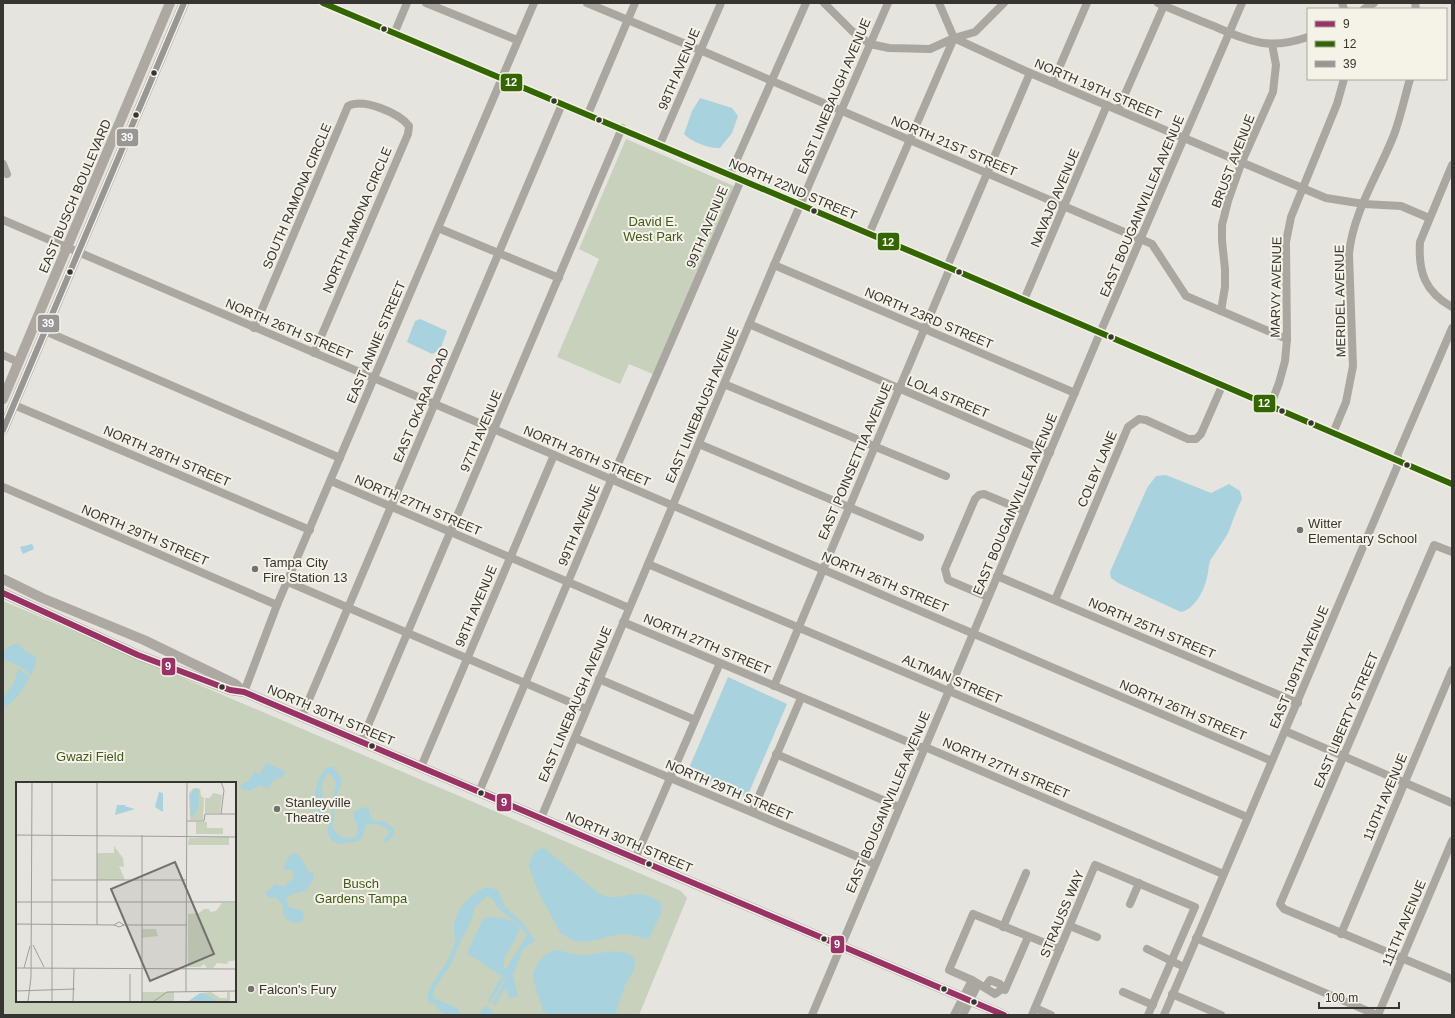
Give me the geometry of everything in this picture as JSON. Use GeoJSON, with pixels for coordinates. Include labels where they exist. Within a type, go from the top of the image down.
{"type":"FeatureCollection","features":[{"type":"Feature","properties":{"kind":"main road","name":"EAST BUSCH BOULEVARD"},"geometry":{"type":"LineString","coordinates":[[3,399],[170,3]]}},
{"type":"Feature","properties":{"kind":"main road","name":"EAST BUSCH BOULEVARD"},"geometry":{"type":"LineString","coordinates":[[3,430],[184,3]]}},
{"type":"Feature","properties":{"kind":"main road"},"geometry":{"type":"LineString","coordinates":[[124,146],[121,138],[139,94],[140,77]]}},
{"type":"Feature","properties":{"kind":"main road"},"geometry":{"type":"LineString","coordinates":[[14,404],[11,401],[11,398],[22,371],[18,362]]}},
{"type":"Feature","properties":{"kind":"main road","name":"NORTH 30TH STREET"},"geometry":{"type":"LineString","coordinates":[[3,578],[48,600],[158,647],[235,684],[244,692]]}},
{"type":"Feature","properties":{"kind":"main road","name":"NORTH 30TH STREET"},"geometry":{"type":"LineString","coordinates":[[3,593],[138,655],[230,690],[244,692],[302,716],[1004,1015]]}},
{"type":"Feature","properties":{"kind":"street","name":"NORTH 22ND STREET"},"geometry":{"type":"LineString","coordinates":[[323,3],[949,267],[1270,407],[1452,484]]}},
{"type":"Feature","properties":{"kind":"street"},"geometry":{"type":"LineString","coordinates":[[394,34],[407,3]]}},
{"type":"Feature","properties":{"kind":"street"},"geometry":{"type":"LineString","coordinates":[[426,3],[517,40]]}},
{"type":"Feature","properties":{"kind":"street","name":"EAST ANNIE STREET"},"geometry":{"type":"LineString","coordinates":[[244,692],[277,605],[534,3]]}},
{"type":"Feature","properties":{"kind":"street","name":"NORTH 21ST STREET"},"geometry":{"type":"LineString","coordinates":[[587,3],[842,110],[1152,244],[1186,296],[1287,339]]}},
{"type":"Feature","properties":{"kind":"street"},"geometry":{"type":"LineString","coordinates":[[588,114],[635,3]]}},
{"type":"Feature","properties":{"kind":"street","name":"98TH AVENUE"},"geometry":{"type":"LineString","coordinates":[[660,144],[721,3]]}},
{"type":"Feature","properties":{"kind":"street","name":"99TH AVENUE"},"geometry":{"type":"LineString","coordinates":[[730,175],[806,3]]}},
{"type":"Feature","properties":{"kind":"street"},"geometry":{"type":"LineString","coordinates":[[824,3],[852,31],[870,44],[889,48],[930,49],[954,38],[975,32],[1004,3]]}},
{"type":"Feature","properties":{"kind":"street","name":"EAST LINEBAUGH AVENUE"},"geometry":{"type":"LineString","coordinates":[[541,818],[774,265],[888,3]]}},
{"type":"Feature","properties":{"kind":"street"},"geometry":{"type":"LineString","coordinates":[[869,234],[954,38],[939,3]]}},
{"type":"Feature","properties":{"kind":"street"},"geometry":{"type":"LineString","coordinates":[[1053,82],[1087,3]]}},
{"type":"Feature","properties":{"kind":"street","name":"EAST BOUGAINVILLEA AVENUE"},"geometry":{"type":"LineString","coordinates":[[812,1015],[1100,333],[1242,3]]}},
{"type":"Feature","properties":{"kind":"street"},"geometry":{"type":"LineString","coordinates":[[1118,110],[1162,4],[1247,41],[1272,44],[1291,42],[1307,37]]}},
{"type":"Feature","properties":{"kind":"street","name":"NORTH 19TH STREET"},"geometry":{"type":"LineString","coordinates":[[954,38],[1030,73],[1301,189],[1326,198],[1364,204],[1401,206],[1429,218]]}},
{"type":"Feature","properties":{"kind":"street","name":"BRUST AVENUE"},"geometry":{"type":"LineString","coordinates":[[1221,311],[1225,269],[1222,225],[1228,201],[1272,92],[1276,65],[1272,44]]}},
{"type":"Feature","properties":{"kind":"street","name":"EAST POINSETTIA AVENUE"},"geometry":{"type":"LineString","coordinates":[[774,686],[1030,73]]}},
{"type":"Feature","properties":{"kind":"street","name":"MARVY AVENUE"},"geometry":{"type":"LineString","coordinates":[[1270,407],[1285,361],[1287,339],[1286,242],[1291,217],[1301,189],[1337,104],[1344,80]]}},
{"type":"Feature","properties":{"kind":"street","name":"MERIDEL AVENUE"},"geometry":{"type":"LineString","coordinates":[[1333,433],[1346,402],[1353,366],[1349,254],[1351,240],[1364,204],[1395,131],[1410,80]]}},
{"type":"Feature","properties":{"kind":"street","name":"SOUTH RAMONA CIRCLE"},"geometry":{"type":"LineString","coordinates":[[254,328],[348,106],[360,102],[382,109]]}},
{"type":"Feature","properties":{"kind":"street","name":"EAST OKARA ROAD"},"geometry":{"type":"LineString","coordinates":[[302,716],[562,104]]}},
{"type":"Feature","properties":{"kind":"street","name":"NAVAJO AVENUE"},"geometry":{"type":"LineString","coordinates":[[1024,300],[1107,105]]}},
{"type":"Feature","properties":{"kind":"street","name":"NORTH RAMONA CIRCLE"},"geometry":{"type":"LineString","coordinates":[[314,353],[408,134],[409,126],[403,119],[382,109]]}},
{"type":"Feature","properties":{"kind":"street","name":"97TH AVENUE"},"geometry":{"type":"LineString","coordinates":[[361,742],[495,430],[622,128]]}},
{"type":"Feature","properties":{"kind":"street"},"geometry":{"type":"LineString","coordinates":[[3,164],[7,174]]}},
{"type":"Feature","properties":{"kind":"street"},"geometry":{"type":"LineString","coordinates":[[1452,166],[1420,242],[1420,267],[1424,280],[1430,289],[1452,307]]}},
{"type":"Feature","properties":{"kind":"street","name":"99TH AVENUE"},"geometry":{"type":"LineString","coordinates":[[479,792],[612,478],[741,180]]}},
{"type":"Feature","properties":{"kind":"street","name":"NORTH 26TH STREET"},"geometry":{"type":"LineString","coordinates":[[3,220],[374,379],[612,478],[1272,761]]}},
{"type":"Feature","properties":{"kind":"street"},"geometry":{"type":"LineString","coordinates":[[438,228],[559,278]]}},
{"type":"Feature","properties":{"kind":"street","name":"NORTH 23RD STREET"},"geometry":{"type":"LineString","coordinates":[[774,265],[1075,393]]}},
{"type":"Feature","properties":{"kind":"street","name":"LOLA STREET"},"geometry":{"type":"LineString","coordinates":[[750,324],[1050,453]]}},
{"type":"Feature","properties":{"kind":"street","name":"EAST 109TH AVENUE"},"geometry":{"type":"LineString","coordinates":[[1164,1015],[1247,817],[1298,703],[1398,461],[1398,454],[1452,328]]}},
{"type":"Feature","properties":{"kind":"street"},"geometry":{"type":"LineString","coordinates":[[45,331],[340,458]]}},
{"type":"Feature","properties":{"kind":"street"},"geometry":{"type":"LineString","coordinates":[[3,355],[18,362]]}},
{"type":"Feature","properties":{"kind":"street"},"geometry":{"type":"LineString","coordinates":[[724,384],[946,476]]}},
{"type":"Feature","properties":{"kind":"street","name":"COLBY LANE"},"geometry":{"type":"LineString","coordinates":[[1055,600],[1128,427],[1139,419],[1146,420],[1188,439],[1196,439],[1201,434],[1222,386]]}},
{"type":"Feature","properties":{"kind":"street","name":"NORTH 28TH STREET"},"geometry":{"type":"LineString","coordinates":[[14,404],[310,530]]}},
{"type":"Feature","properties":{"kind":"street"},"geometry":{"type":"LineString","coordinates":[[699,444],[920,537]]}},
{"type":"Feature","properties":{"kind":"street","name":"98TH AVENUE"},"geometry":{"type":"LineString","coordinates":[[421,767],[554,455]]}},
{"type":"Feature","properties":{"kind":"street","name":"NORTH 27TH STREET"},"geometry":{"type":"LineString","coordinates":[[330,481],[629,608]]}},
{"type":"Feature","properties":{"kind":"street","name":"NORTH 29TH STREET"},"geometry":{"type":"LineString","coordinates":[[3,487],[277,605]]}},
{"type":"Feature","properties":{"kind":"street"},"geometry":{"type":"LineString","coordinates":[[988,597],[948,580],[945,569],[975,499],[979,495],[984,494],[1025,511]]}},
{"type":"Feature","properties":{"kind":"street","name":"EAST LIBERTY STREET"},"geometry":{"type":"LineString","coordinates":[[1340,934],[1284,909],[1280,904],[1434,545],[1452,552]]}},
{"type":"Feature","properties":{"kind":"street","name":"ALTMAN STREET"},"geometry":{"type":"LineString","coordinates":[[648,564],[1247,817]]}},
{"type":"Feature","properties":{"kind":"street","name":"NORTH 25TH STREET"},"geometry":{"type":"LineString","coordinates":[[997,576],[1298,703]]}},
{"type":"Feature","properties":{"kind":"street"},"geometry":{"type":"LineString","coordinates":[[288,582],[586,709]]}},
{"type":"Feature","properties":{"kind":"street","name":"NORTH 27TH STREET"},"geometry":{"type":"LineString","coordinates":[[623,622],[801,698],[920,747],[925,747],[1223,874]]}},
{"type":"Feature","properties":{"kind":"street"},"geometry":{"type":"LineString","coordinates":[[635,859],[720,663]]}},
{"type":"Feature","properties":{"kind":"street","name":"110TH AVENUE"},"geometry":{"type":"LineString","coordinates":[[1340,934],[1452,670]]}},
{"type":"Feature","properties":{"kind":"street"},"geometry":{"type":"LineString","coordinates":[[599,679],[695,720]]}},
{"type":"Feature","properties":{"kind":"street"},"geometry":{"type":"LineString","coordinates":[[752,812],[801,698]]}},
{"type":"Feature","properties":{"kind":"street"},"geometry":{"type":"LineString","coordinates":[[1285,731],[1452,803]]}},
{"type":"Feature","properties":{"kind":"street","name":"NORTH 29TH STREET"},"geometry":{"type":"LineString","coordinates":[[575,738],[875,864]]}},
{"type":"Feature","properties":{"kind":"street"},"geometry":{"type":"LineString","coordinates":[[776,754],[899,807]]}},
{"type":"Feature","properties":{"kind":"street","name":"111TH AVENUE"},"geometry":{"type":"LineString","coordinates":[[1377,1015],[1452,841]]}},
{"type":"Feature","properties":{"kind":"street","name":"STRAUSS WAY"},"geometry":{"type":"LineString","coordinates":[[1033,1012],[1096,865],[1195,907],[1148,1015]]}},
{"type":"Feature","properties":{"kind":"street"},"geometry":{"type":"LineString","coordinates":[[1003,927],[1026,873]]}},
{"type":"Feature","properties":{"kind":"street"},"geometry":{"type":"LineString","coordinates":[[1130,904],[1139,883]]}},
{"type":"Feature","properties":{"kind":"street"},"geometry":{"type":"LineString","coordinates":[[1028,937],[1005,990],[1002,989],[995,994],[978,983],[949,970],[973,914],[1060,949]]}},
{"type":"Feature","properties":{"kind":"street"},"geometry":{"type":"LineString","coordinates":[[1070,926],[1097,938]]}},
{"type":"Feature","properties":{"kind":"street"},"geometry":{"type":"LineString","coordinates":[[1340,934],[1452,979]]}},
{"type":"Feature","properties":{"kind":"street"},"geometry":{"type":"LineString","coordinates":[[1196,938],[1377,1015]]}},
{"type":"Feature","properties":{"kind":"street"},"geometry":{"type":"LineString","coordinates":[[1147,949],[1184,967]]}},
{"type":"Feature","properties":{"kind":"street"},"geometry":{"type":"LineString","coordinates":[[954,1015],[978,983]]}},
{"type":"Feature","properties":{"kind":"street"},"geometry":{"type":"LineString","coordinates":[[1123,992],[1153,1004]]}},
{"type":"Feature","properties":{"kind":"street"},"geometry":{"type":"LineString","coordinates":[[1172,994],[1221,1015]]}},
{"type":"Feature","properties":{"kind":"street"},"geometry":{"type":"LineString","coordinates":[[963,1015],[965,999]]}},
{"type":"Feature","properties":{"kind":"street"},"geometry":{"type":"LineString","coordinates":[[1033,1012],[1050,1015]]}},
{"type":"Feature","properties":{"kind":"green space","name":"David E. West Park"},"geometry":{"type":"Polygon","coordinates":[[[626,139],[736,187],[655,375],[629,364],[620,384],[557,357],[599,259],[579,249],[626,139]]]}},
{"type":"Feature","properties":{"kind":"green space","name":"Busch Gardens Tampa"},"geometry":{"type":"Polygon","coordinates":[[[3,601],[681,891],[687,898],[639,1015],[3,1015],[3,601]]]}},
{"type":"Feature","properties":{"kind":"water"},"geometry":{"type":"Polygon","coordinates":[[[700,98],[732,108],[738,116],[732,133],[720,148],[701,144],[691,140],[684,134],[692,111],[700,98]]]}},
{"type":"Feature","properties":{"kind":"water"},"geometry":{"type":"Polygon","coordinates":[[[420,319],[447,331],[440,350],[432,354],[407,342],[415,321],[420,319]]]}},
{"type":"Feature","properties":{"kind":"water"},"geometry":{"type":"Polygon","coordinates":[[[1166,475],[1211,493],[1229,484],[1240,491],[1242,499],[1228,533],[1209,563],[1206,582],[1198,599],[1191,607],[1181,612],[1118,583],[1111,578],[1110,572],[1147,488],[1156,476],[1166,475]]]}},
{"type":"Feature","properties":{"kind":"water"},"geometry":{"type":"Polygon","coordinates":[[[32,544],[34,549],[23,554],[20,547],[32,544]]]}},
{"type":"Feature","properties":{"kind":"water"},"geometry":{"type":"Polygon","coordinates":[[[14,644],[19,644],[25,651],[35,656],[36,662],[32,674],[30,675],[24,669],[4,659],[3,654],[5,650],[14,644]]]}},
{"type":"Feature","properties":{"kind":"water"},"geometry":{"type":"Polygon","coordinates":[[[18,669],[30,677],[16,698],[3,707],[3,698],[14,683],[18,669]]]}},
{"type":"Feature","properties":{"kind":"water"},"geometry":{"type":"Polygon","coordinates":[[[728,677],[787,704],[747,797],[691,773],[689,768],[728,677]]]}},
{"type":"Feature","properties":{"kind":"water"},"geometry":{"type":"Polygon","coordinates":[[[266,763],[285,771],[283,777],[276,778],[275,781],[273,780],[269,789],[260,785],[248,791],[247,789],[243,791],[240,785],[247,782],[255,772],[260,774],[266,763]]]}},
{"type":"Feature","properties":{"kind":"water"},"geometry":{"type":"Polygon","coordinates":[[[327,767],[333,767],[342,781],[335,801],[332,827],[337,833],[344,838],[355,837],[358,826],[354,819],[354,812],[361,808],[369,807],[372,820],[385,822],[394,829],[393,837],[385,843],[384,839],[390,832],[382,826],[372,824],[365,825],[364,834],[359,841],[340,844],[331,840],[327,831],[332,815],[332,800],[336,786],[334,778],[328,773],[324,778],[322,788],[324,814],[321,815],[317,811],[314,799],[317,784],[327,767]]]}},
{"type":"Feature","properties":{"kind":"water"},"geometry":{"type":"Polygon","coordinates":[[[544,848],[598,893],[614,897],[642,894],[661,903],[661,913],[649,938],[646,939],[624,934],[584,942],[568,938],[560,932],[537,889],[529,866],[535,852],[544,848]]]}},
{"type":"Feature","properties":{"kind":"water"},"geometry":{"type":"Polygon","coordinates":[[[295,853],[302,860],[310,873],[313,873],[314,878],[306,891],[292,894],[286,899],[289,907],[301,910],[304,914],[303,920],[297,924],[285,918],[281,902],[275,897],[270,898],[265,893],[276,884],[284,887],[293,878],[293,871],[283,869],[289,856],[295,853]]]}},
{"type":"Feature","properties":{"kind":"water"},"geometry":{"type":"Polygon","coordinates":[[[487,887],[498,890],[505,907],[521,921],[535,940],[522,951],[513,975],[518,996],[509,998],[506,987],[495,1005],[488,1001],[502,976],[467,953],[482,921],[486,917],[511,920],[520,930],[504,959],[504,968],[506,969],[527,935],[520,926],[497,907],[493,899],[487,896],[474,908],[471,921],[453,960],[434,992],[433,996],[435,999],[457,1008],[460,1013],[465,1015],[447,1015],[441,1012],[435,1004],[429,1003],[428,993],[452,951],[456,939],[454,923],[457,915],[466,901],[480,890],[487,887]],[[507,977],[491,1002],[493,1003],[507,977]]]}},
{"type":"Feature","properties":{"kind":"water"},"geometry":{"type":"Polygon","coordinates":[[[556,950],[581,955],[616,951],[623,952],[635,959],[634,970],[625,985],[615,1015],[550,1015],[543,1011],[533,978],[534,973],[540,960],[547,954],[556,950]]]}},
{"type":"Feature","properties":{"kind":"water"},"geometry":{"type":"Polygon","coordinates":[[[485,1006],[493,1011],[491,1015],[479,1015],[485,1006]]]}},
{"type":"Feature","properties":{"kind":"transit line","name":"39"},"geometry":{"type":"LineString","coordinates":[[3,430],[184,3]]}},
{"type":"Feature","properties":{"kind":"transit line","name":"12"},"geometry":{"type":"LineString","coordinates":[[323,3],[950,268],[1452,484]]}},
{"type":"Feature","properties":{"kind":"transit line","name":"9"},"geometry":{"type":"LineString","coordinates":[[3,593],[138,655],[230,690],[244,692],[1004,1015]]}},
{"type":"Feature","properties":{"kind":"place","name":"Witter Elementary School"},"geometry":{"type":"Point","coordinates":[1300,530]}},
{"type":"Feature","properties":{"kind":"place","name":"Tampa City Fire Station 13"},"geometry":{"type":"Point","coordinates":[255,569]}},
{"type":"Feature","properties":{"kind":"place","name":"Stanleyville Theatre"},"geometry":{"type":"Point","coordinates":[277,809]}},
{"type":"Feature","properties":{"kind":"place","name":"Falcon's Fury"},"geometry":{"type":"Point","coordinates":[251,989]}},
{"type":"Feature","properties":{"kind":"park label","name":"Gwazi Field"},"geometry":{"type":"Point","coordinates":[90,756]}}]}
